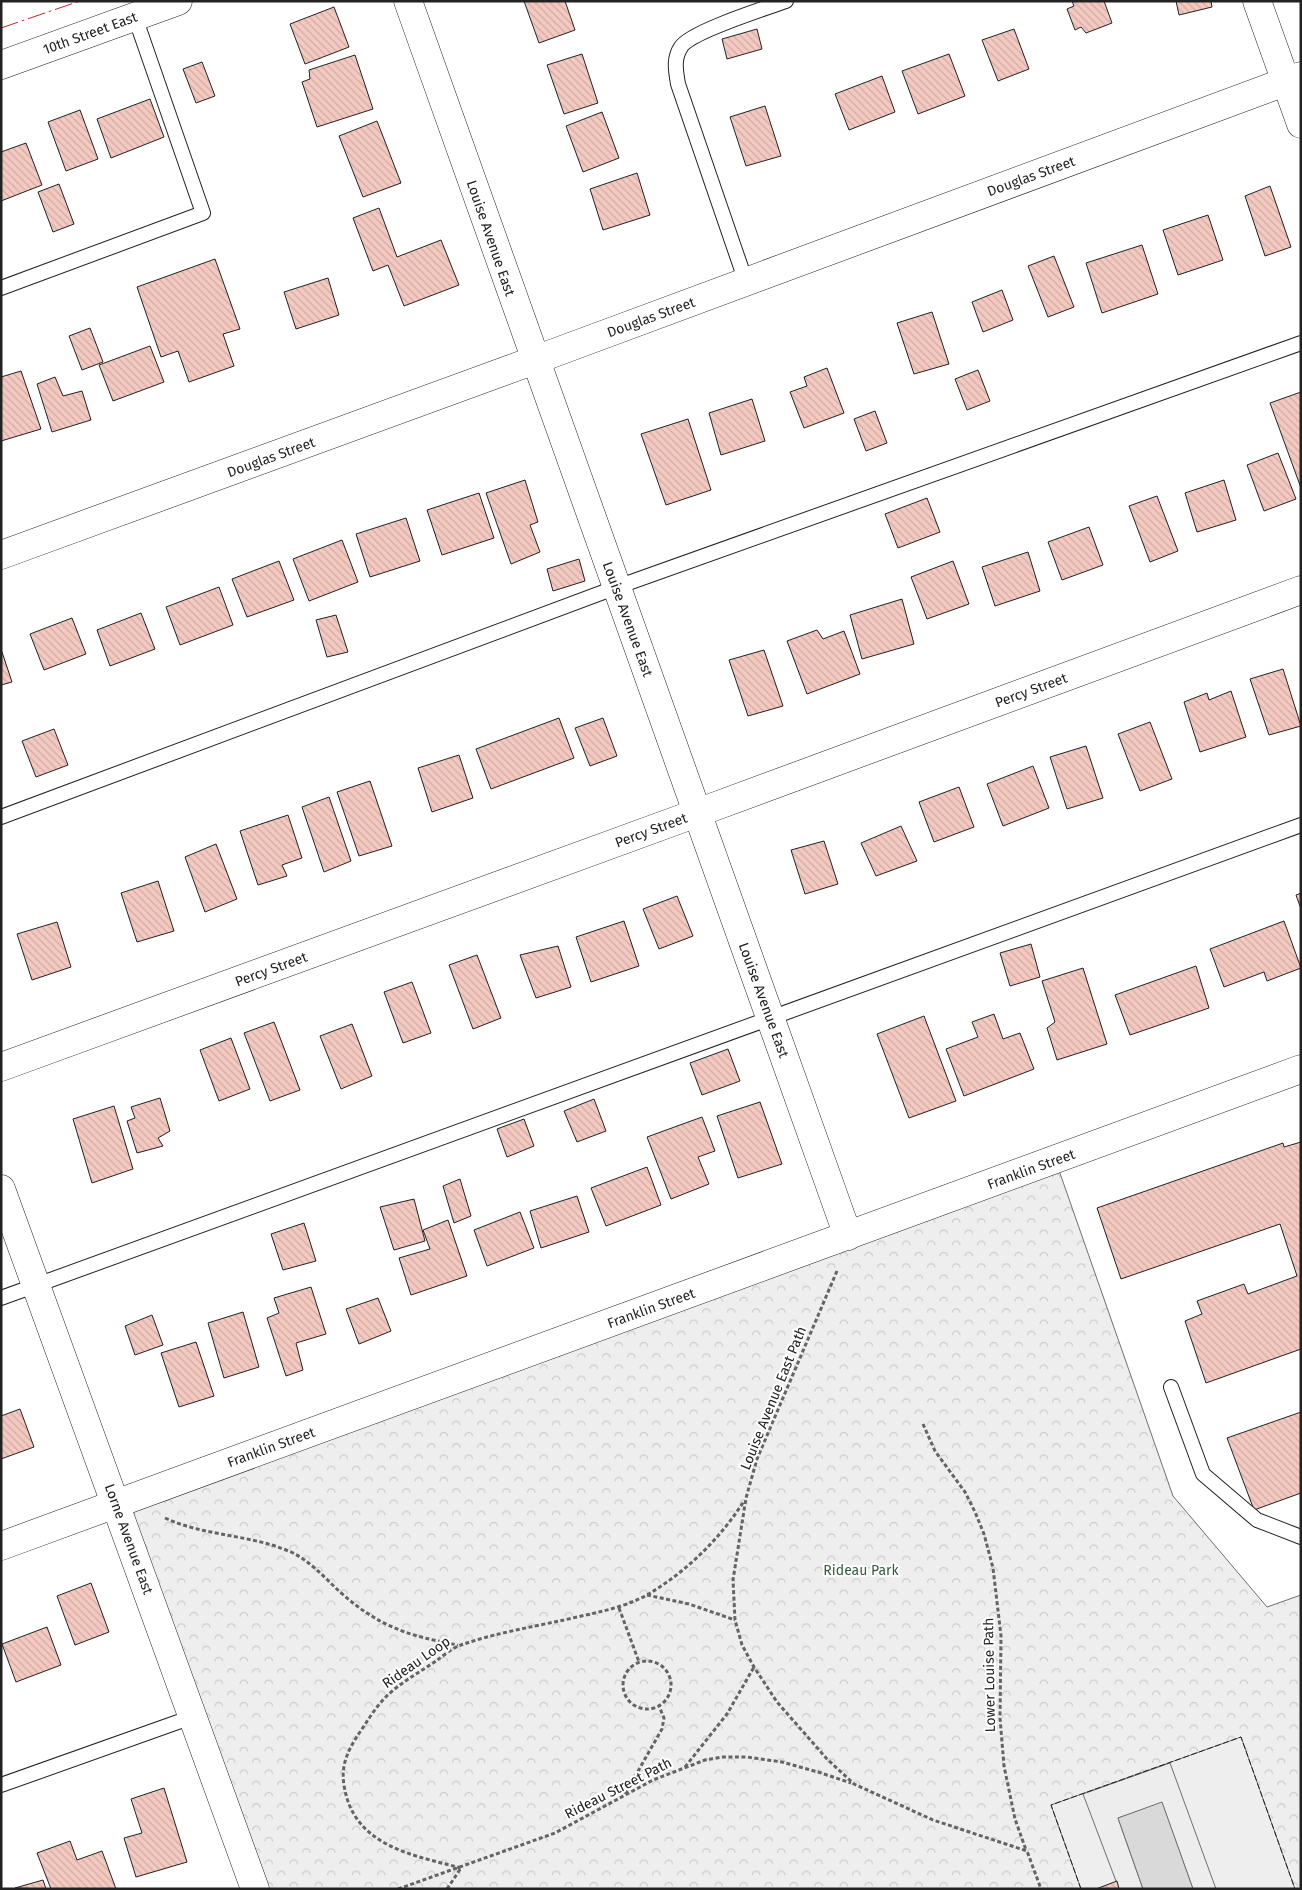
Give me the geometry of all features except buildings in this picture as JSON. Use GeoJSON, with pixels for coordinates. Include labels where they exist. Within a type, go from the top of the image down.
{"type":"FeatureCollection","features":[{"type":"Feature","properties":{"kind":"street","name":"10th Street East"},"geometry":{"type":"LineString","coordinates":[[1,65],[178,1]]}},
{"type":"Feature","properties":{"kind":"street","name":"Louise Avenue East"},"geometry":{"type":"LineString","coordinates":[[408,1],[848,1236]]}},
{"type":"Feature","properties":{"kind":"street"},"geometry":{"type":"LineString","coordinates":[[1257,1],[1293,79],[1301,124]]}},
{"type":"Feature","properties":{"kind":"street","name":"Douglas Street"},"geometry":{"type":"LineString","coordinates":[[3,549],[535,360],[1293,79]]}},
{"type":"Feature","properties":{"kind":"street","name":"Percy Street"},"geometry":{"type":"LineString","coordinates":[[1,1067],[1301,590]]}},
{"type":"Feature","properties":{"kind":"street","name":"Franklin Street"},"geometry":{"type":"LineString","coordinates":[[1,1546],[1301,1069]]}},
{"type":"Feature","properties":{"kind":"street","name":"Lorne Avenue East"},"geometry":{"type":"LineString","coordinates":[[1,1189],[255,1889]]}},
{"type":"Feature","properties":{"kind":"lane"},"geometry":{"type":"LineString","coordinates":[[746,282],[678,84],[675,62],[681,46],[703,31],[786,1]]}},
{"type":"Feature","properties":{"kind":"lane"},"geometry":{"type":"LineString","coordinates":[[1,288],[203,213],[135,17]]}},
{"type":"Feature","properties":{"kind":"lane"},"geometry":{"type":"LineString","coordinates":[[1,817],[617,587],[1301,343]]}},
{"type":"Feature","properties":{"kind":"lane"},"geometry":{"type":"LineString","coordinates":[[1,1298],[1301,825]]}},
{"type":"Feature","properties":{"kind":"lane"},"geometry":{"type":"LineString","coordinates":[[1172,1387],[1203,1474],[1257,1520],[1301,1537]]}},
{"type":"Feature","properties":{"kind":"lane"},"geometry":{"type":"LineString","coordinates":[[1,1785],[192,1717]]}},
{"type":"Feature","properties":{"kind":"path","name":"Louise Avenue East Path"},"geometry":{"type":"LineString","coordinates":[[848,1236],[838,1270],[757,1459],[746,1498],[733,1580],[735,1620],[742,1645],[754,1668],[777,1702],[827,1759],[854,1784],[933,1820],[1027,1851]]}},
{"type":"Feature","properties":{"kind":"path","name":"Lower Louise Path"},"geometry":{"type":"LineString","coordinates":[[923,1424],[935,1451],[965,1492],[975,1512],[984,1534],[993,1568],[1001,1636],[1000,1718],[1004,1766],[1016,1819],[1027,1851]]}},
{"type":"Feature","properties":{"kind":"path"},"geometry":{"type":"LineString","coordinates":[[147,1492],[154,1510],[160,1515],[190,1528],[234,1536],[280,1548],[295,1554],[368,1614],[395,1629],[424,1639],[459,1645]]}},
{"type":"Feature","properties":{"kind":"path","name":"Rideau Loop"},"geometry":{"type":"LineString","coordinates":[[461,1868],[391,1847],[372,1835],[357,1820],[346,1799],[342,1776],[344,1758],[375,1710],[384,1699],[405,1682],[459,1645],[619,1608],[646,1595],[690,1563],[718,1537],[746,1498]]}},
{"type":"Feature","properties":{"kind":"path"},"geometry":{"type":"LineString","coordinates":[[646,1595],[689,1604],[735,1620]]}},
{"type":"Feature","properties":{"kind":"path"},"geometry":{"type":"LineString","coordinates":[[619,1608],[639,1662]]}},
{"type":"Feature","properties":{"kind":"path"},"geometry":{"type":"LineString","coordinates":[[639,1662],[655,1662],[667,1672],[670,1679],[669,1694],[665,1701],[652,1709],[644,1709],[630,1702],[625,1695],[623,1687],[627,1671],[639,1662]]}},
{"type":"Feature","properties":{"kind":"path"},"geometry":{"type":"LineString","coordinates":[[684,1767],[727,1714],[754,1668]]}},
{"type":"Feature","properties":{"kind":"path"},"geometry":{"type":"LineString","coordinates":[[624,1795],[662,1729],[664,1718],[659,1706]]}},
{"type":"Feature","properties":{"kind":"path","name":"Rideau Street Path"},"geometry":{"type":"LineString","coordinates":[[398,1889],[555,1833],[604,1808],[624,1795],[684,1767],[704,1760],[723,1757],[782,1762],[854,1784]]}},
{"type":"Feature","properties":{"kind":"path"},"geometry":{"type":"LineString","coordinates":[[1027,1851],[1041,1889]]}},
{"type":"Feature","properties":{"kind":"path"},"geometry":{"type":"LineString","coordinates":[[447,1889],[461,1868]]}},
{"type":"Feature","properties":{"kind":"green space","name":"Rideau Park"},"geometry":{"type":"Polygon","coordinates":[[[1055,1159],[1173,1496],[1267,1607],[1301,1595],[1301,1889],[255,1889],[116,1503],[1055,1159]]]}},
{"type":"Feature","properties":{"kind":"green space"},"geometry":{"type":"Polygon","coordinates":[[[1241,1737],[1295,1889],[1081,1889],[1051,1805],[1241,1737]]]}},
{"type":"Feature","properties":{"kind":"shaded area"},"geometry":{"type":"Polygon","coordinates":[[[1170,1763],[1216,1889],[1193,1889],[1162,1803],[1118,1818],[1143,1889],[1119,1889],[1083,1794],[1170,1763]]]}},
{"type":"Feature","properties":{"kind":"shaded area"},"geometry":{"type":"Polygon","coordinates":[[[1162,1802],[1193,1889],[1143,1889],[1118,1818],[1162,1802]]]}},
{"type":"Feature","properties":{"kind":"fence"},"geometry":{"type":"LineString","coordinates":[[1081,1889],[1051,1805],[1241,1737],[1295,1889]]}},
{"type":"Feature","properties":{"kind":"power"},"geometry":{"type":"LineString","coordinates":[[1,28],[80,1]]}}]}
